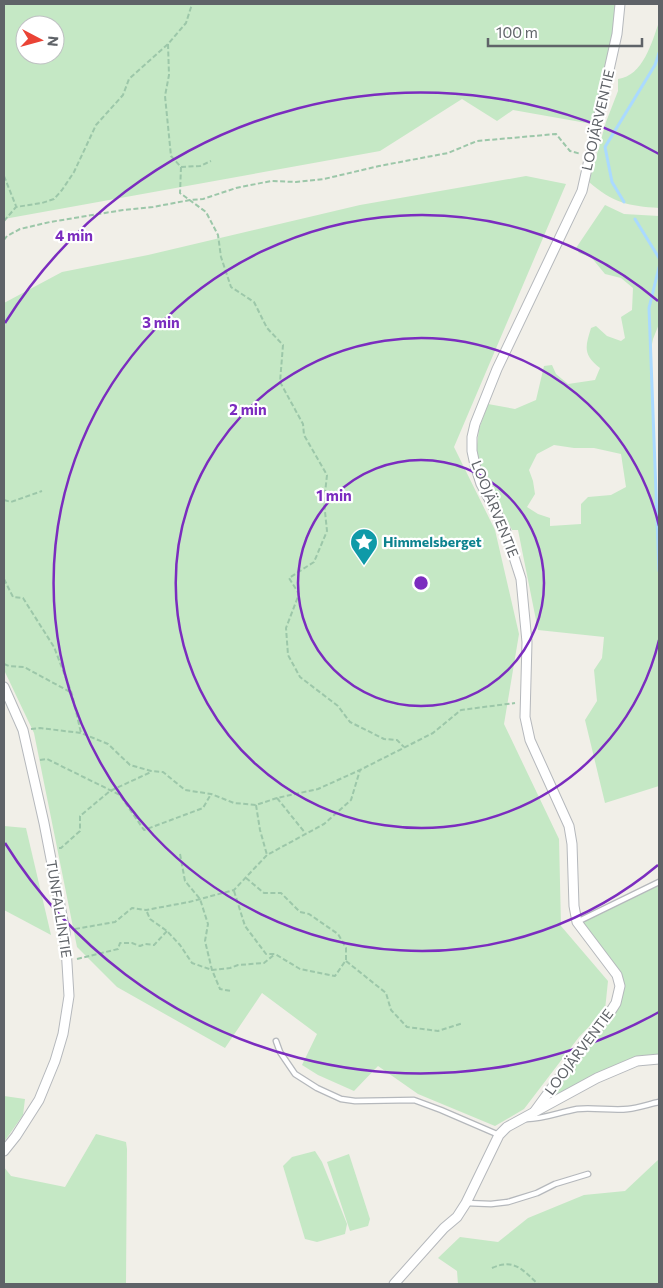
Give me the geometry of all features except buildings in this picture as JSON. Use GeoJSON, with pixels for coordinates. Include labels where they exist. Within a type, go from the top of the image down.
{"type":"FeatureCollection","features":[{"type":"Feature","properties":{"kind":"street","name":"LOOJÄRVENTIE"},"geometry":{"type":"LineString","coordinates":[[535,1111],[616,1003],[620,986],[617,975],[578,922],[574,906],[572,844],[569,826],[530,740],[525,717],[527,642],[521,579],[505,529],[481,484],[472,451],[472,437],[474,424],[497,369],[578,202],[591,156],[618,34],[620,4]]}},
{"type":"Feature","properties":{"kind":"street","name":"TUNFALLINTIE"},"geometry":{"type":"LineString","coordinates":[[4,687],[23,730],[49,847],[65,931],[69,996],[63,1034],[55,1061],[39,1100],[4,1151]]}},
{"type":"Feature","properties":{"kind":"street"},"geometry":{"type":"LineString","coordinates":[[394,1284],[444,1228],[457,1217],[466,1203],[499,1135],[507,1127],[597,1078],[637,1061],[659,1059]]}},
{"type":"Feature","properties":{"kind":"lane"},"geometry":{"type":"LineString","coordinates":[[578,922],[659,882]]}},
{"type":"Feature","properties":{"kind":"lane"},"geometry":{"type":"LineString","coordinates":[[276,1041],[280,1052],[295,1074],[316,1088],[341,1099],[355,1101],[414,1100],[499,1135]]}},
{"type":"Feature","properties":{"kind":"lane"},"geometry":{"type":"LineString","coordinates":[[520,1119],[536,1119],[579,1109],[628,1110],[659,1102]]}},
{"type":"Feature","properties":{"kind":"lane"},"geometry":{"type":"LineString","coordinates":[[466,1203],[491,1204],[508,1202],[588,1174]]}},
{"type":"Feature","properties":{"kind":"path"},"geometry":{"type":"LineString","coordinates":[[4,220],[16,207],[54,199],[74,172],[96,125],[123,96],[129,79],[168,44],[186,23],[192,4]]}},
{"type":"Feature","properties":{"kind":"path"},"geometry":{"type":"LineString","coordinates":[[168,44],[169,75],[165,96],[171,156],[181,167],[180,193],[206,212],[218,235],[221,257],[231,287],[254,302],[267,328],[283,345],[280,382],[303,424],[304,435],[327,475],[324,502],[327,531],[314,562],[288,578],[299,594],[286,628],[288,656],[300,677],[338,706],[350,722],[384,739],[397,740],[404,748]]}},
{"type":"Feature","properties":{"kind":"path"},"geometry":{"type":"LineString","coordinates":[[4,240],[20,229],[50,222],[203,199],[236,188],[271,181],[296,182],[324,179],[448,153],[477,141],[556,134],[570,151],[591,156]]}},
{"type":"Feature","properties":{"kind":"path"},"geometry":{"type":"LineString","coordinates":[[181,167],[200,166],[211,160]]}},
{"type":"Feature","properties":{"kind":"path"},"geometry":{"type":"LineString","coordinates":[[4,176],[16,207]]}},
{"type":"Feature","properties":{"kind":"path"},"geometry":{"type":"LineString","coordinates":[[4,500],[11,502],[42,491]]}},
{"type":"Feature","properties":{"kind":"path"},"geometry":{"type":"LineString","coordinates":[[4,579],[13,597],[23,598],[54,647],[72,694],[81,733]]}},
{"type":"Feature","properties":{"kind":"path"},"geometry":{"type":"LineString","coordinates":[[4,664],[24,667],[72,694]]}},
{"type":"Feature","properties":{"kind":"path"},"geometry":{"type":"LineString","coordinates":[[23,730],[40,728],[81,733],[108,744],[130,766],[151,772],[163,772],[185,790],[211,794],[234,803],[256,804],[318,789],[360,770],[433,733],[460,710],[525,701]]}},
{"type":"Feature","properties":{"kind":"path"},"geometry":{"type":"LineString","coordinates":[[30,761],[47,759],[120,795],[144,830],[203,808],[211,794]]}},
{"type":"Feature","properties":{"kind":"path"},"geometry":{"type":"LineString","coordinates":[[65,931],[116,922],[132,908],[146,910],[200,900],[234,890],[267,855],[324,824],[351,800],[360,770]]}},
{"type":"Feature","properties":{"kind":"path"},"geometry":{"type":"LineString","coordinates":[[49,847],[61,848],[80,831],[80,816],[110,791],[151,772]]}},
{"type":"Feature","properties":{"kind":"path"},"geometry":{"type":"LineString","coordinates":[[277,798],[306,834]]}},
{"type":"Feature","properties":{"kind":"path"},"geometry":{"type":"LineString","coordinates":[[256,804],[260,830],[267,855]]}},
{"type":"Feature","properties":{"kind":"path"},"geometry":{"type":"LineString","coordinates":[[180,854],[185,881],[200,900],[208,924],[205,941],[212,970],[220,989],[231,991]]}},
{"type":"Feature","properties":{"kind":"path"},"geometry":{"type":"LineString","coordinates":[[234,890],[245,926],[266,954],[275,954],[300,969],[335,976],[346,960],[346,948],[338,934],[309,914],[300,912],[281,893],[264,893],[246,878]]}},
{"type":"Feature","properties":{"kind":"path"},"geometry":{"type":"LineString","coordinates":[[146,910],[150,920],[167,931],[180,945],[192,963],[212,970],[264,963],[275,954]]}},
{"type":"Feature","properties":{"kind":"path"},"geometry":{"type":"LineString","coordinates":[[67,961],[118,950],[120,943],[132,943],[140,946],[145,944],[154,945],[167,931]]}},
{"type":"Feature","properties":{"kind":"path"},"geometry":{"type":"LineString","coordinates":[[346,960],[386,993],[391,1010],[407,1028],[438,1031],[463,1023]]}},
{"type":"Feature","properties":{"kind":"path"},"geometry":{"type":"LineString","coordinates":[[492,1268],[501,1264],[519,1266],[538,1284]]}},
{"type":"Feature","properties":{"kind":"green space"},"geometry":{"type":"Polygon","coordinates":[[[4,4],[615,4],[611,48],[592,124],[513,110],[497,121],[462,99],[380,151],[4,219],[4,4]]]}},
{"type":"Feature","properties":{"kind":"green space"},"geometry":{"type":"Polygon","coordinates":[[[659,22],[659,208],[622,202],[606,195],[589,182],[606,122],[618,91],[618,79],[627,77],[640,65],[650,48],[659,22]]]}},
{"type":"Feature","properties":{"kind":"green space"},"geometry":{"type":"Polygon","coordinates":[[[526,176],[566,184],[454,447],[495,530],[519,634],[504,724],[559,839],[561,926],[608,981],[605,1010],[579,1037],[524,1109],[495,1126],[418,1094],[378,1066],[354,1091],[318,1075],[302,1065],[317,1034],[262,993],[225,1048],[117,987],[77,947],[34,733],[4,670],[4,303],[62,272],[148,255],[360,205],[526,176]]]}},
{"type":"Feature","properties":{"kind":"green space"},"geometry":{"type":"Polygon","coordinates":[[[605,205],[624,214],[659,216],[659,324],[650,354],[659,571],[659,786],[605,803],[585,720],[597,701],[594,670],[602,658],[604,637],[538,630],[518,530],[512,530],[487,481],[476,453],[479,429],[488,404],[515,409],[536,400],[544,366],[552,365],[556,374],[568,384],[595,380],[600,368],[588,355],[587,340],[591,328],[596,326],[607,336],[621,341],[625,338],[621,317],[632,310],[633,288],[621,278],[605,274],[591,257],[579,253],[576,248],[605,205]],[[554,445],[537,454],[529,470],[535,494],[527,507],[538,514],[550,518],[550,526],[581,524],[581,504],[588,497],[611,495],[626,487],[621,454],[594,448],[554,445]]]}},
{"type":"Feature","properties":{"kind":"green space"},"geometry":{"type":"Polygon","coordinates":[[[4,826],[26,828],[51,935],[4,910],[4,826]]]}},
{"type":"Feature","properties":{"kind":"green space"},"geometry":{"type":"Polygon","coordinates":[[[659,882],[659,1059],[637,1061],[535,1111],[609,1014],[620,987],[577,922],[659,882]]]}},
{"type":"Feature","properties":{"kind":"green space"},"geometry":{"type":"Polygon","coordinates":[[[4,1096],[25,1099],[23,1115],[4,1142],[4,1096]]]}},
{"type":"Feature","properties":{"kind":"green space"},"geometry":{"type":"Polygon","coordinates":[[[96,1134],[126,1142],[126,1284],[4,1284],[4,1167],[11,1176],[65,1187],[96,1134]]]}},
{"type":"Feature","properties":{"kind":"green space"},"geometry":{"type":"Polygon","coordinates":[[[315,1151],[322,1162],[347,1224],[345,1234],[317,1242],[305,1239],[283,1166],[292,1157],[315,1151]]]}},
{"type":"Feature","properties":{"kind":"green space"},"geometry":{"type":"Polygon","coordinates":[[[349,1154],[370,1219],[368,1226],[350,1231],[327,1162],[349,1154]]]}},
{"type":"Feature","properties":{"kind":"green space"},"geometry":{"type":"Polygon","coordinates":[[[659,1159],[659,1284],[458,1284],[457,1271],[438,1258],[460,1237],[498,1242],[528,1218],[584,1195],[625,1191],[659,1159]]]}},
{"type":"Feature","properties":{"kind":"waterway"},"geometry":{"type":"LineString","coordinates":[[624,202],[612,182],[605,147],[655,65],[659,53]]}},
{"type":"Feature","properties":{"kind":"waterway"},"geometry":{"type":"LineString","coordinates":[[635,219],[659,258]]}},
{"type":"Feature","properties":{"kind":"waterway"},"geometry":{"type":"LineString","coordinates":[[659,267],[649,308],[659,571]]}},
{"type":"Feature","properties":{"kind":"place","name":"Himmelsberget"},"geometry":{"type":"Point","coordinates":[364,566]}}]}
